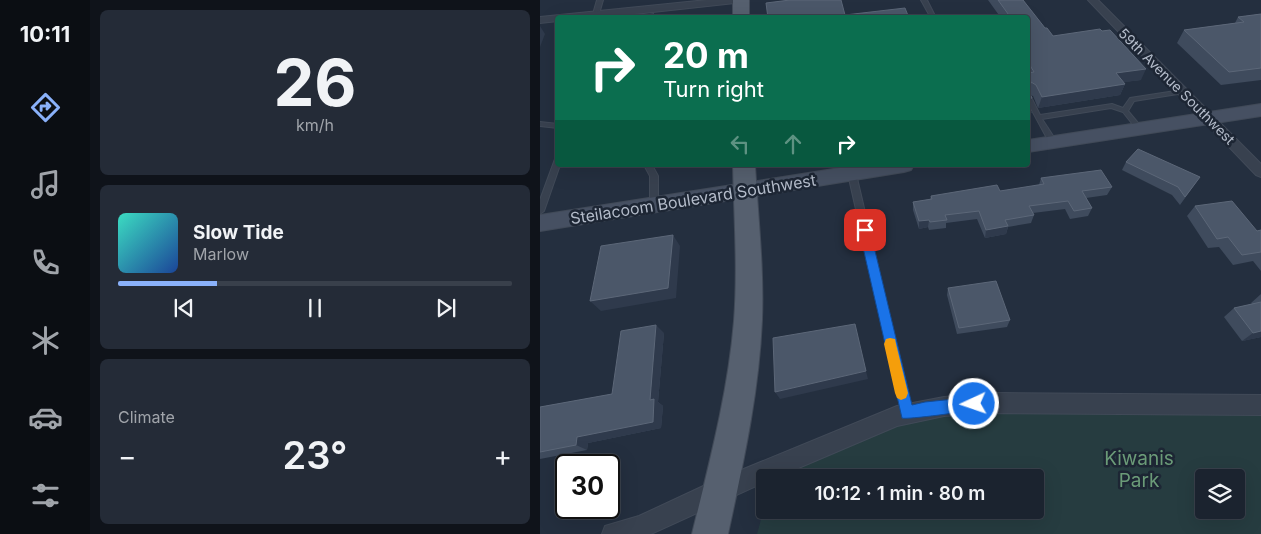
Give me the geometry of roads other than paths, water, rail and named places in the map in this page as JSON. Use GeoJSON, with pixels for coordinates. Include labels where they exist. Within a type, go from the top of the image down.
{"type":"FeatureCollection","features":[{"type":"Feature","properties":{"kind":"main road"},"geometry":{"type":"LineString","coordinates":[[741,0],[741,15]]}},
{"type":"Feature","properties":{"kind":"main road"},"geometry":{"type":"LineString","coordinates":[[1030,146],[1261,110]]}},
{"type":"Feature","properties":{"kind":"main road","name":"Steilacoom Boulevard Southwest"},"geometry":{"type":"LineString","coordinates":[[540,223],[654,206],[744,178],[887,167]]}},
{"type":"Feature","properties":{"kind":"main road"},"geometry":{"type":"LineString","coordinates":[[710,534],[736,412],[748,320],[748,245],[744,178]]}},
{"type":"Feature","properties":{"kind":"street"},"geometry":{"type":"LineString","coordinates":[[588,15],[636,14],[735,0]]}},
{"type":"Feature","properties":{"kind":"street","name":"59th Avenue Southwest"},"geometry":{"type":"LineString","coordinates":[[1093,0],[1139,51],[1209,118],[1261,172]]}},
{"type":"Feature","properties":{"kind":"street"},"geometry":{"type":"LineString","coordinates":[[540,20],[555,18]]}},
{"type":"Feature","properties":{"kind":"street"},"geometry":{"type":"LineString","coordinates":[[613,534],[641,527],[720,490],[907,413],[955,404],[993,403],[1261,405]]}},
{"type":"Feature","properties":{"kind":"lane"},"geometry":{"type":"LineString","coordinates":[[596,14],[600,0]]}},
{"type":"Feature","properties":{"kind":"lane"},"geometry":{"type":"LineString","coordinates":[[924,0],[932,15]]}},
{"type":"Feature","properties":{"kind":"lane"},"geometry":{"type":"LineString","coordinates":[[1125,110],[1132,99],[1182,92]]}},
{"type":"Feature","properties":{"kind":"lane"},"geometry":{"type":"LineString","coordinates":[[1030,102],[1053,142]]}},
{"type":"Feature","properties":{"kind":"lane"},"geometry":{"type":"LineString","coordinates":[[1038,117],[1112,106],[1125,110],[1140,130]]}},
{"type":"Feature","properties":{"kind":"lane"},"geometry":{"type":"LineString","coordinates":[[540,124],[555,126]]}},
{"type":"Feature","properties":{"kind":"lane"},"geometry":{"type":"LineString","coordinates":[[540,211],[556,167]]}},
{"type":"Feature","properties":{"kind":"lane"},"geometry":{"type":"LineString","coordinates":[[649,167],[654,176],[654,206]]}},
{"type":"Feature","properties":{"kind":"lane"},"geometry":{"type":"LineString","coordinates":[[852,171],[907,413]]}},
{"type":"Feature","properties":{"kind":"park label","name":"Kiwanis Park"},"geometry":{"type":"Point","coordinates":[1139,469]}}]}
